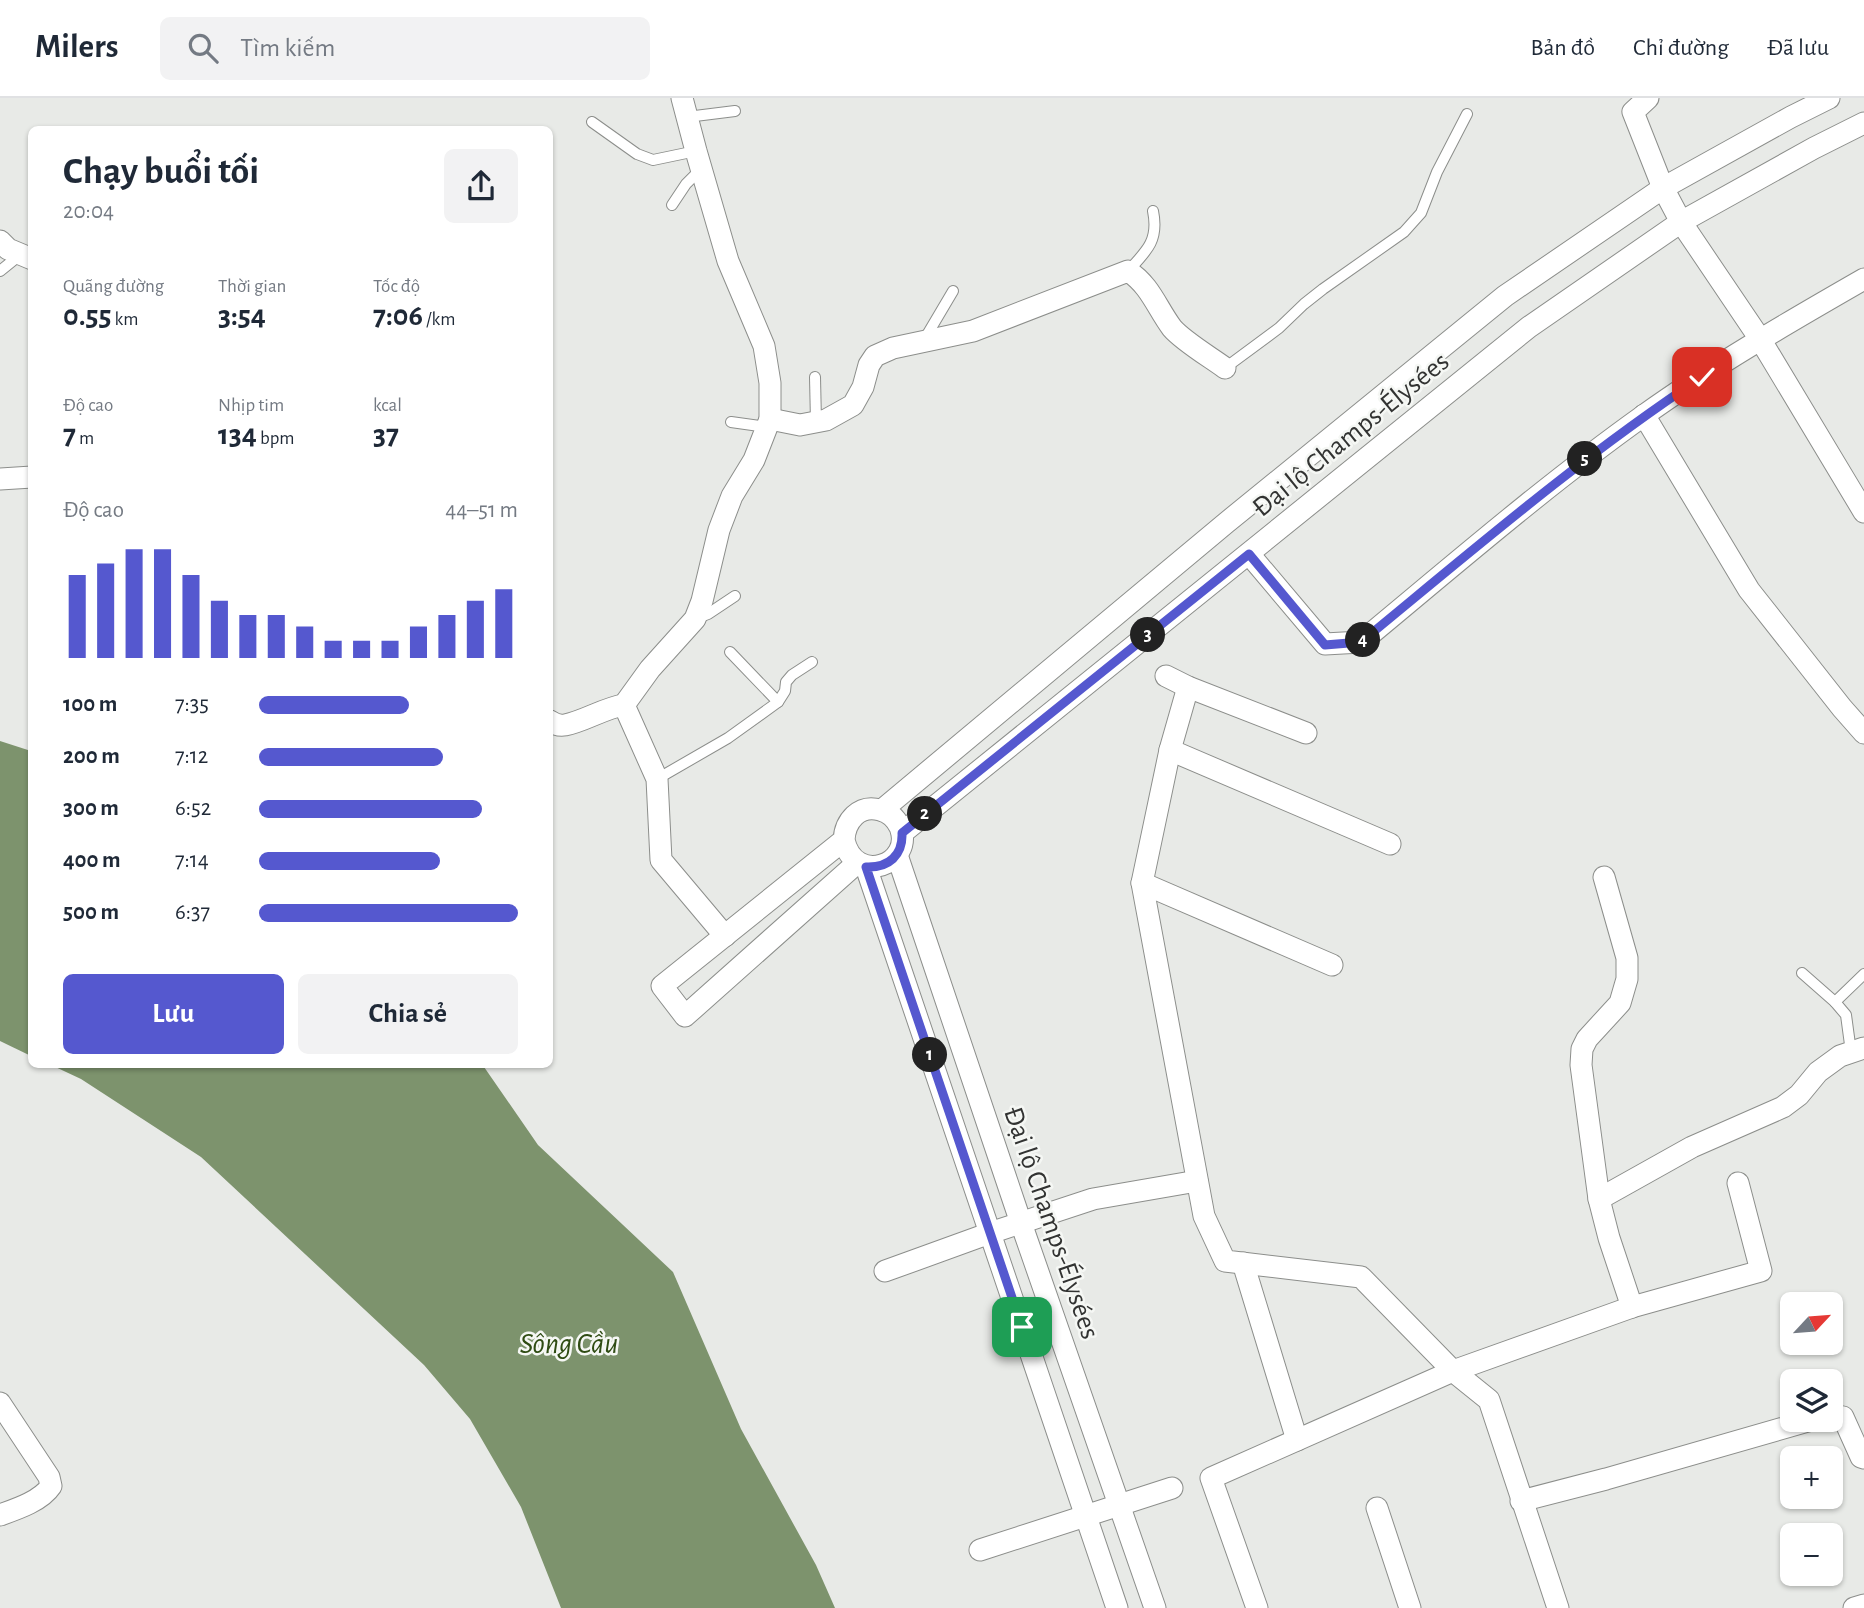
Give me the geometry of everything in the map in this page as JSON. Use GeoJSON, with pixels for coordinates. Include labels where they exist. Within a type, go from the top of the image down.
{"type":"FeatureCollection","features":[{"type":"Feature","properties":{"kind":"street"},"geometry":{"type":"LineString","coordinates":[[1648,98],[1633,112],[1663,188],[1681,222],[1760,339],[1864,512]]}},
{"type":"Feature","properties":{"kind":"street","name":"Đại lộ Champs-Élysées"},"geometry":{"type":"LineString","coordinates":[[862,865],[685,1016],[663,986],[844,841],[844,831],[854,815],[872,808],[882,810],[1226,523],[1505,296],[1663,188],[1829,98]]}},
{"type":"Feature","properties":{"kind":"street"},"geometry":{"type":"LineString","coordinates":[[553,723],[565,725],[624,705],[650,669],[695,619],[723,518],[732,496],[754,460],[768,423],[770,383],[764,346],[729,261],[685,107]]}},
{"type":"Feature","properties":{"kind":"street","name":"Đại lộ Champs-Élysées"},"geometry":{"type":"LineString","coordinates":[[902,833],[1529,327],[1681,222],[1864,123]]}},
{"type":"Feature","properties":{"kind":"street"},"geometry":{"type":"LineString","coordinates":[[0,241],[8,249],[26,257]]}},
{"type":"Feature","properties":{"kind":"street"},"geometry":{"type":"LineString","coordinates":[[768,423],[800,425],[826,420],[853,405],[875,356],[893,348],[972,331],[1128,271],[1137,276],[1151,293],[1174,330],[1225,368]]}},
{"type":"Feature","properties":{"kind":"street"},"geometry":{"type":"LineString","coordinates":[[1249,554],[1325,645],[1361,642],[1559,479],[1644,415],[1760,339],[1864,279]]}},
{"type":"Feature","properties":{"kind":"street"},"geometry":{"type":"LineString","coordinates":[[1644,415],[1749,590],[1864,733]]}},
{"type":"Feature","properties":{"kind":"street"},"geometry":{"type":"LineString","coordinates":[[0,479],[28,477]]}},
{"type":"Feature","properties":{"kind":"street"},"geometry":{"type":"LineString","coordinates":[[1166,676],[1306,733]]}},
{"type":"Feature","properties":{"kind":"street"},"geometry":{"type":"LineString","coordinates":[[1188,687],[1170,750],[1142,883],[1204,1216],[1225,1261],[1361,1277],[1453,1371],[1489,1401],[1558,1608]]}},
{"type":"Feature","properties":{"kind":"street"},"geometry":{"type":"LineString","coordinates":[[624,705],[657,779],[661,860],[725,936]]}},
{"type":"Feature","properties":{"kind":"street"},"geometry":{"type":"LineString","coordinates":[[1170,750],[1390,844]]}},
{"type":"Feature","properties":{"kind":"street"},"geometry":{"type":"LineString","coordinates":[[844,841],[851,857],[862,865],[883,866],[891,861],[900,848],[902,833],[895,818],[882,810]]}},
{"type":"Feature","properties":{"kind":"street","name":"Đại lộ Champs-Élysées"},"geometry":{"type":"LineString","coordinates":[[897,855],[1155,1608]]}},
{"type":"Feature","properties":{"kind":"street"},"geometry":{"type":"LineString","coordinates":[[862,865],[1117,1608]]}},
{"type":"Feature","properties":{"kind":"street"},"geometry":{"type":"LineString","coordinates":[[1604,877],[1627,958],[1627,979],[1620,1003],[1581,1049],[1581,1065],[1599,1199],[1632,1307]]}},
{"type":"Feature","properties":{"kind":"street"},"geometry":{"type":"LineString","coordinates":[[1142,883],[1332,965]]}},
{"type":"Feature","properties":{"kind":"street"},"geometry":{"type":"LineString","coordinates":[[1599,1199],[1692,1147],[1783,1107],[1799,1095],[1818,1072],[1840,1056],[1858,1050]]}},
{"type":"Feature","properties":{"kind":"street"},"geometry":{"type":"LineString","coordinates":[[886,1270],[1093,1199],[1197,1181]]}},
{"type":"Feature","properties":{"kind":"street"},"geometry":{"type":"LineString","coordinates":[[1257,1608],[1211,1478],[1453,1371],[1632,1307],[1762,1271],[1738,1183]]}},
{"type":"Feature","properties":{"kind":"street"},"geometry":{"type":"LineString","coordinates":[[1243,1263],[1297,1440]]}},
{"type":"Feature","properties":{"kind":"street"},"geometry":{"type":"LineString","coordinates":[[0,1403],[49,1478],[51,1486],[46,1494],[0,1515]]}},
{"type":"Feature","properties":{"kind":"street"},"geometry":{"type":"LineString","coordinates":[[1843,1418],[1861,1457],[1864,1458]]}},
{"type":"Feature","properties":{"kind":"street"},"geometry":{"type":"LineString","coordinates":[[1521,1501],[1780,1429]]}},
{"type":"Feature","properties":{"kind":"street"},"geometry":{"type":"LineString","coordinates":[[980,1550],[1172,1488]]}},
{"type":"Feature","properties":{"kind":"street"},"geometry":{"type":"LineString","coordinates":[[1377,1508],[1410,1608]]}},
{"type":"Feature","properties":{"kind":"street"},"geometry":{"type":"LineString","coordinates":[[1854,1608],[1864,1605]]}},
{"type":"Feature","properties":{"kind":"lane"},"geometry":{"type":"LineString","coordinates":[[685,107],[735,111]]}},
{"type":"Feature","properties":{"kind":"lane"},"geometry":{"type":"LineString","coordinates":[[1225,368],[1279,328],[1323,289],[1404,232],[1421,213],[1437,172],[1467,114]]}},
{"type":"Feature","properties":{"kind":"lane"},"geometry":{"type":"LineString","coordinates":[[592,122],[637,154],[653,160],[698,160],[672,205]]}},
{"type":"Feature","properties":{"kind":"lane"},"geometry":{"type":"LineString","coordinates":[[1128,271],[1151,243],[1156,232],[1153,212]]}},
{"type":"Feature","properties":{"kind":"lane"},"geometry":{"type":"LineString","coordinates":[[0,271],[26,257]]}},
{"type":"Feature","properties":{"kind":"lane"},"geometry":{"type":"LineString","coordinates":[[923,342],[953,291]]}},
{"type":"Feature","properties":{"kind":"lane"},"geometry":{"type":"LineString","coordinates":[[815,377],[816,422]]}},
{"type":"Feature","properties":{"kind":"lane"},"geometry":{"type":"LineString","coordinates":[[731,422],[768,423]]}},
{"type":"Feature","properties":{"kind":"lane"},"geometry":{"type":"LineString","coordinates":[[695,619],[708,614],[735,596]]}},
{"type":"Feature","properties":{"kind":"lane"},"geometry":{"type":"LineString","coordinates":[[730,652],[778,702]]}},
{"type":"Feature","properties":{"kind":"lane"},"geometry":{"type":"LineString","coordinates":[[657,779],[728,738],[778,702],[785,691],[786,682],[812,662]]}},
{"type":"Feature","properties":{"kind":"lane"},"geometry":{"type":"LineString","coordinates":[[1802,973],[1846,1015],[1858,1050]]}},
{"type":"Feature","properties":{"kind":"lane"},"geometry":{"type":"LineString","coordinates":[[1835,1002],[1864,974]]}},
{"type":"Feature","properties":{"kind":"water"},"geometry":{"type":"Polygon","coordinates":[[[0,741],[28,750],[28,1055],[0,1041],[0,741]]]}},
{"type":"Feature","properties":{"kind":"water","name":"Sông Cầu"},"geometry":{"type":"Polygon","coordinates":[[[58,1068],[485,1068],[538,1145],[673,1272],[741,1429],[816,1565],[835,1608],[561,1608],[521,1507],[470,1419],[424,1365],[201,1157],[81,1079],[58,1068]]]}},
{"type":"Feature","properties":{"kind":"route"},"geometry":{"type":"LineString","coordinates":[[1022,1327],[866,867],[883,866],[891,861],[900,848],[902,833],[1249,554],[1325,645],[1361,642],[1559,479],[1644,415],[1702,377]]}}]}
